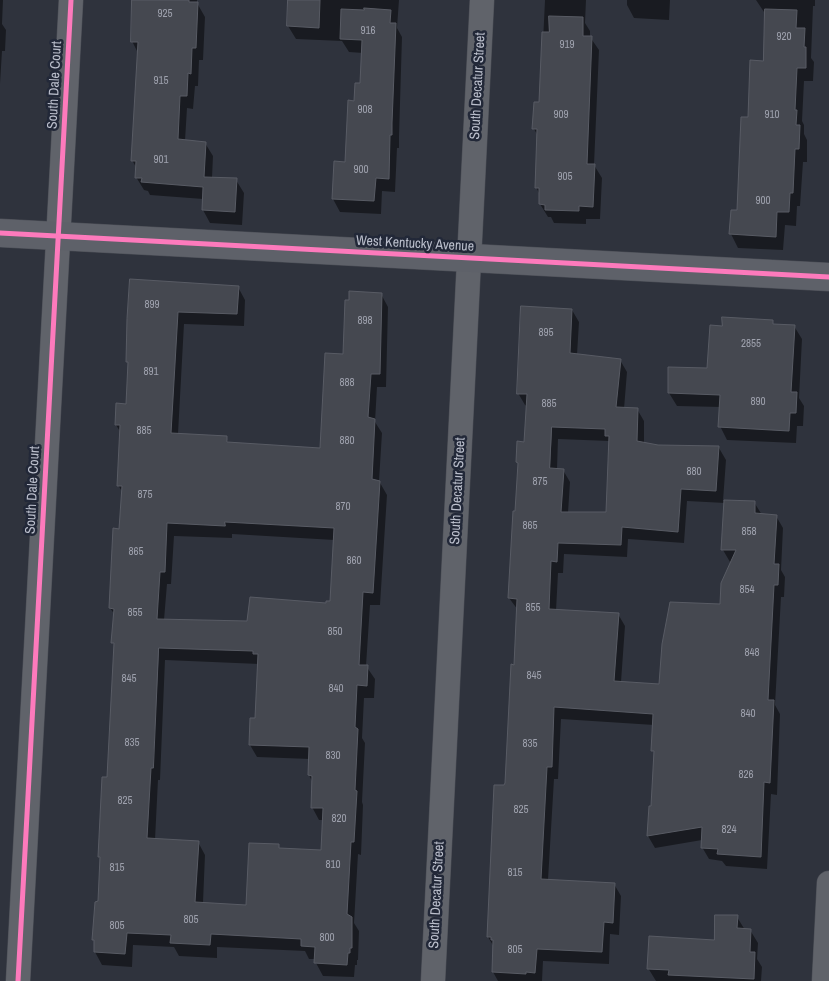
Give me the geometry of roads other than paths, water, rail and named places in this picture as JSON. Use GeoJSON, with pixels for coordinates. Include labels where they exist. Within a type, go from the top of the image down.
{"type":"FeatureCollection","features":[{"type":"Feature","properties":{"kind":"street","name":"South Dale Court"},"geometry":{"type":"LineString","coordinates":[[18,981],[71,0]]}},
{"type":"Feature","properties":{"kind":"street","name":"South Decatur Street"},"geometry":{"type":"LineString","coordinates":[[433,981],[482,0]]}},
{"type":"Feature","properties":{"kind":"street","name":"West Kentucky Avenue"},"geometry":{"type":"LineString","coordinates":[[0,233],[829,277]]}},
{"type":"Feature","properties":{"kind":"street"},"geometry":{"type":"LineString","coordinates":[[824,981],[829,883]]}}]}
